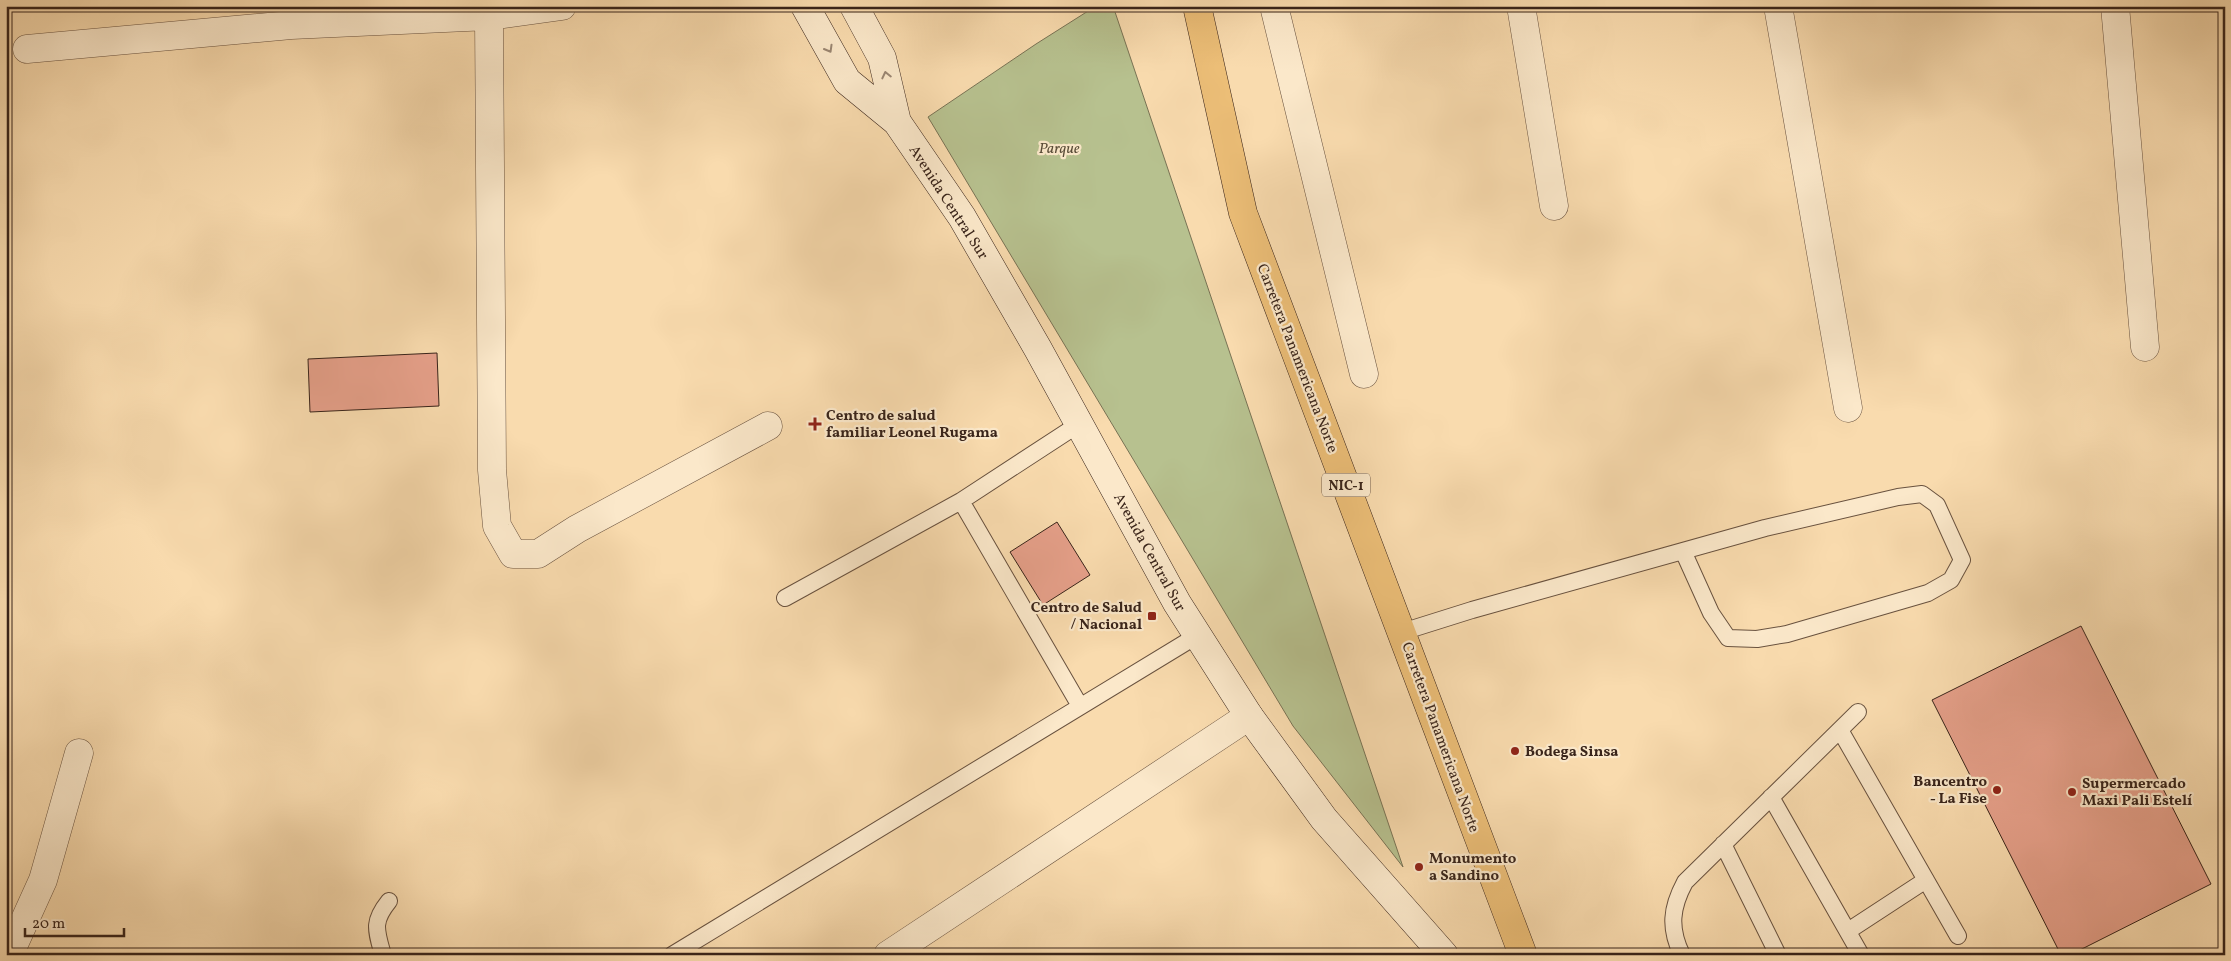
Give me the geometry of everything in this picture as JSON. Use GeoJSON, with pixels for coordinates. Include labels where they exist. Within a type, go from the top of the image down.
{"type":"FeatureCollection","features":[{"type":"Feature","properties":{"kind":"highway","name":"Carretera Panamericana Norte"},"geometry":{"type":"LineString","coordinates":[[1197,6],[1243,213],[1523,955]]}},
{"type":"Feature","properties":{"kind":"street"},"geometry":{"type":"LineString","coordinates":[[27,48],[290,16],[489,16],[562,6]]}},
{"type":"Feature","properties":{"kind":"street","name":"Avenida Central Sur"},"geometry":{"type":"LineString","coordinates":[[805,6],[847,81],[897,122],[962,218],[1178,603],[1249,716],[1324,819],[1444,955]]}},
{"type":"Feature","properties":{"kind":"street","name":"Avenida Central Sur"},"geometry":{"type":"LineString","coordinates":[[854,6],[882,58],[897,122]]}},
{"type":"Feature","properties":{"kind":"street"},"geometry":{"type":"LineString","coordinates":[[1274,6],[1364,374]]}},
{"type":"Feature","properties":{"kind":"street"},"geometry":{"type":"LineString","coordinates":[[1521,6],[1554,206]]}},
{"type":"Feature","properties":{"kind":"street"},"geometry":{"type":"LineString","coordinates":[[1778,6],[1848,408]]}},
{"type":"Feature","properties":{"kind":"street"},"geometry":{"type":"LineString","coordinates":[[2115,6],[2145,347]]}},
{"type":"Feature","properties":{"kind":"street"},"geometry":{"type":"LineString","coordinates":[[489,16],[492,470],[497,526],[514,554],[538,554],[577,529],[768,426]]}},
{"type":"Feature","properties":{"kind":"street"},"geometry":{"type":"LineString","coordinates":[[893,953],[1249,716]]}},
{"type":"Feature","properties":{"kind":"street"},"geometry":{"type":"LineString","coordinates":[[9,955],[42,880],[78,753]]}},
{"type":"Feature","properties":{"kind":"lane"},"geometry":{"type":"LineString","coordinates":[[785,598],[961,501],[1079,424]]}},
{"type":"Feature","properties":{"kind":"lane"},"geometry":{"type":"LineString","coordinates":[[1402,632],[1472,610],[1683,551],[1774,526],[1898,497],[1922,494],[1937,505],[1962,560],[1951,580],[1928,593],[1787,634],[1757,639],[1728,638],[1711,613],[1683,551]]}},
{"type":"Feature","properties":{"kind":"lane"},"geometry":{"type":"LineString","coordinates":[[961,501],[1080,706]]}},
{"type":"Feature","properties":{"kind":"lane"},"geometry":{"type":"LineString","coordinates":[[672,955],[1198,635]]}},
{"type":"Feature","properties":{"kind":"lane"},"geometry":{"type":"LineString","coordinates":[[1682,955],[1674,939],[1673,921],[1676,899],[1684,882],[1858,712]]}},
{"type":"Feature","properties":{"kind":"lane"},"geometry":{"type":"LineString","coordinates":[[1840,730],[1958,936]]}},
{"type":"Feature","properties":{"kind":"lane"},"geometry":{"type":"LineString","coordinates":[[1771,797],[1861,955]]}},
{"type":"Feature","properties":{"kind":"lane"},"geometry":{"type":"LineString","coordinates":[[1723,844],[1778,955]]}},
{"type":"Feature","properties":{"kind":"lane"},"geometry":{"type":"LineString","coordinates":[[1848,931],[1926,880]]}},
{"type":"Feature","properties":{"kind":"lane"},"geometry":{"type":"LineString","coordinates":[[383,955],[375,924],[381,911],[389,901]]}},
{"type":"Feature","properties":{"kind":"green space","name":"Parque"},"geometry":{"type":"Polygon","coordinates":[[[1096,6],[1113,6],[1403,867],[1293,726],[928,117],[1096,6]]]}},
{"type":"Feature","properties":{"kind":"building"},"geometry":{"type":"Polygon","coordinates":[[[437,353],[439,406],[310,412],[308,359],[437,353]]]}},
{"type":"Feature","properties":{"kind":"building"},"geometry":{"type":"Polygon","coordinates":[[[1057,522],[1090,575],[1043,605],[1010,552],[1057,522]]]}},
{"type":"Feature","properties":{"kind":"building","name":"Supermercado Maxi Pali Estelí"},"geometry":{"type":"Polygon","coordinates":[[[2081,626],[2211,884],[2070,955],[2061,955],[1932,700],[2081,626]]]}},
{"type":"Feature","properties":{"kind":"place","name":"Centro de salud familiar Leonel Rugama"},"geometry":{"type":"Point","coordinates":[815,424]}},
{"type":"Feature","properties":{"kind":"place","name":"Centro de Salud / Nacional"},"geometry":{"type":"Point","coordinates":[1152,616]}},
{"type":"Feature","properties":{"kind":"place","name":"Bodega Sinsa"},"geometry":{"type":"Point","coordinates":[1515,751]}},
{"type":"Feature","properties":{"kind":"place","name":"Bancentro - La Fise"},"geometry":{"type":"Point","coordinates":[1997,790]}},
{"type":"Feature","properties":{"kind":"place","name":"Supermercado Maxi Pali Estelí"},"geometry":{"type":"Point","coordinates":[2072,792]}},
{"type":"Feature","properties":{"kind":"place","name":"Monumento a Sandino"},"geometry":{"type":"Point","coordinates":[1419,867]}}]}
